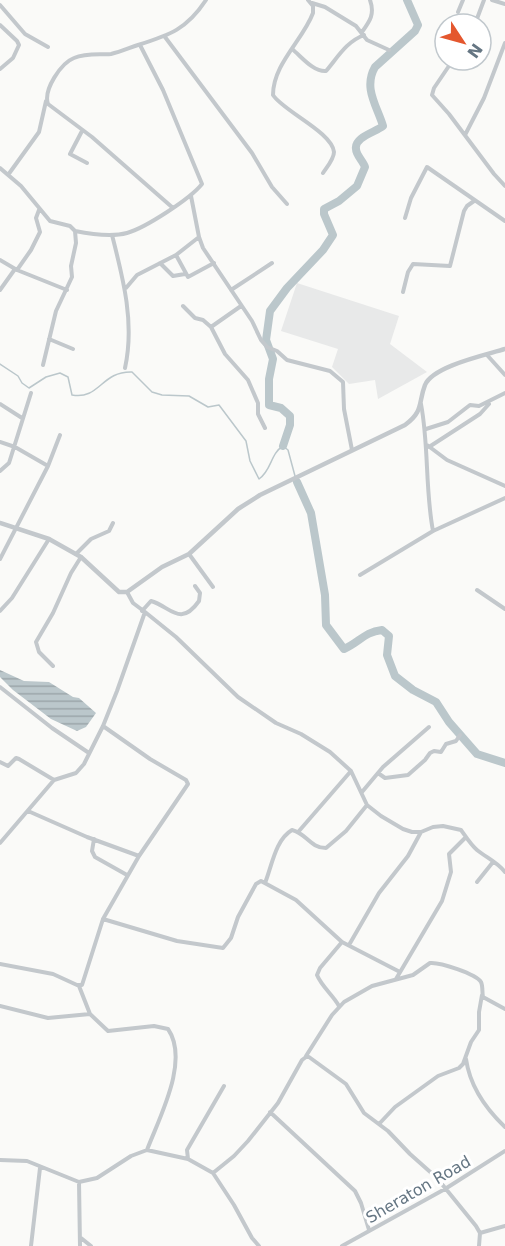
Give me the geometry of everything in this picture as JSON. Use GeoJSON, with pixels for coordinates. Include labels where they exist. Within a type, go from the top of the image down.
{"type":"FeatureCollection","features":[{"type":"Feature","properties":{"kind":"street"},"geometry":{"type":"LineString","coordinates":[[9,175],[39,132],[53,80],[70,60],[90,54],[113,54],[165,37],[178,31],[190,21],[206,0]]}},
{"type":"Feature","properties":{"kind":"street"},"geometry":{"type":"LineString","coordinates":[[292,49],[317,70],[326,71],[352,40],[363,34],[371,20],[373,10],[370,0]]}},
{"type":"Feature","properties":{"kind":"street"},"geometry":{"type":"LineString","coordinates":[[458,12],[463,0]]}},
{"type":"Feature","properties":{"kind":"street"},"geometry":{"type":"LineString","coordinates":[[492,0],[505,4]]}},
{"type":"Feature","properties":{"kind":"street"},"geometry":{"type":"LineString","coordinates":[[310,2],[325,7],[356,26],[367,40],[388,50]]}},
{"type":"Feature","properties":{"kind":"street"},"geometry":{"type":"LineString","coordinates":[[310,2],[313,9],[310,20],[274,82],[273,95],[331,146],[334,151],[333,156],[323,173]]}},
{"type":"Feature","properties":{"kind":"street"},"geometry":{"type":"LineString","coordinates":[[0,4],[25,34],[48,47]]}},
{"type":"Feature","properties":{"kind":"street"},"geometry":{"type":"LineString","coordinates":[[0,25],[19,45],[13,58],[0,69]]}},
{"type":"Feature","properties":{"kind":"street"},"geometry":{"type":"LineString","coordinates":[[165,37],[252,153],[272,187],[286,204]]}},
{"type":"Feature","properties":{"kind":"street"},"geometry":{"type":"LineString","coordinates":[[465,135],[484,98],[505,43]]}},
{"type":"Feature","properties":{"kind":"street"},"geometry":{"type":"LineString","coordinates":[[75,231],[128,233],[173,208],[202,186],[203,182],[163,90],[140,45]]}},
{"type":"Feature","properties":{"kind":"street"},"geometry":{"type":"LineString","coordinates":[[445,72],[432,95],[505,186]]}},
{"type":"Feature","properties":{"kind":"street"},"geometry":{"type":"LineString","coordinates":[[46,101],[92,137],[173,208]]}},
{"type":"Feature","properties":{"kind":"street"},"geometry":{"type":"LineString","coordinates":[[82,131],[70,153],[87,163]]}},
{"type":"Feature","properties":{"kind":"street"},"geometry":{"type":"LineString","coordinates":[[405,218],[411,198],[426,167],[505,221]]}},
{"type":"Feature","properties":{"kind":"street"},"geometry":{"type":"LineString","coordinates":[[0,168],[21,186],[50,221],[70,226],[75,231],[72,277],[56,311],[43,366]]}},
{"type":"Feature","properties":{"kind":"street"},"geometry":{"type":"LineString","coordinates":[[191,196],[199,237],[252,321],[257,335],[267,347],[277,351],[287,360],[330,371],[343,382],[344,409],[352,450]]}},
{"type":"Feature","properties":{"kind":"street"},"geometry":{"type":"LineString","coordinates":[[403,292],[408,272],[413,264],[450,266],[464,211],[475,201]]}},
{"type":"Feature","properties":{"kind":"street"},"geometry":{"type":"LineString","coordinates":[[0,290],[32,250],[40,232],[36,218],[39,210]]}},
{"type":"Feature","properties":{"kind":"street"},"geometry":{"type":"LineString","coordinates":[[112,234],[126,288],[129,325],[125,368]]}},
{"type":"Feature","properties":{"kind":"street"},"geometry":{"type":"LineString","coordinates":[[126,288],[137,275],[176,255],[199,237]]}},
{"type":"Feature","properties":{"kind":"street"},"geometry":{"type":"LineString","coordinates":[[176,255],[185,274]]}},
{"type":"Feature","properties":{"kind":"street"},"geometry":{"type":"LineString","coordinates":[[0,260],[16,270],[67,290]]}},
{"type":"Feature","properties":{"kind":"street"},"geometry":{"type":"LineString","coordinates":[[231,290],[272,262]]}},
{"type":"Feature","properties":{"kind":"street"},"geometry":{"type":"LineString","coordinates":[[160,263],[173,276],[185,274],[189,277],[214,263]]}},
{"type":"Feature","properties":{"kind":"street"},"geometry":{"type":"LineString","coordinates":[[183,306],[196,319],[203,320],[211,327],[225,354],[248,380],[258,403],[258,414],[265,428]]}},
{"type":"Feature","properties":{"kind":"street"},"geometry":{"type":"LineString","coordinates":[[211,327],[242,306]]}},
{"type":"Feature","properties":{"kind":"street"},"geometry":{"type":"LineString","coordinates":[[49,339],[73,349]]}},
{"type":"Feature","properties":{"kind":"street"},"geometry":{"type":"LineString","coordinates":[[0,523],[49,539],[81,557],[119,592],[128,592],[162,567],[189,554],[238,509],[289,479],[405,425],[416,415],[425,386],[434,374],[505,349]]}},
{"type":"Feature","properties":{"kind":"street"},"geometry":{"type":"LineString","coordinates":[[487,355],[505,375]]}},
{"type":"Feature","properties":{"kind":"street"},"geometry":{"type":"LineString","coordinates":[[0,471],[9,463],[31,393]]}},
{"type":"Feature","properties":{"kind":"street"},"geometry":{"type":"LineString","coordinates":[[426,429],[448,422],[470,405],[477,407],[505,393]]}},
{"type":"Feature","properties":{"kind":"street"},"geometry":{"type":"LineString","coordinates":[[428,446],[484,412],[490,402]]}},
{"type":"Feature","properties":{"kind":"street"},"geometry":{"type":"LineString","coordinates":[[0,404],[22,418]]}},
{"type":"Feature","properties":{"kind":"street"},"geometry":{"type":"LineString","coordinates":[[421,404],[428,446],[428,504],[433,531]]}},
{"type":"Feature","properties":{"kind":"street"},"geometry":{"type":"LineString","coordinates":[[0,559],[48,466],[60,435]]}},
{"type":"Feature","properties":{"kind":"street"},"geometry":{"type":"LineString","coordinates":[[0,442],[15,447],[48,466]]}},
{"type":"Feature","properties":{"kind":"street"},"geometry":{"type":"LineString","coordinates":[[428,446],[447,460],[503,485],[505,479]]}},
{"type":"Feature","properties":{"kind":"street"},"geometry":{"type":"LineString","coordinates":[[360,575],[433,531],[481,507],[505,498]]}},
{"type":"Feature","properties":{"kind":"street"},"geometry":{"type":"LineString","coordinates":[[75,554],[91,539],[109,531],[113,523]]}},
{"type":"Feature","properties":{"kind":"street"},"geometry":{"type":"LineString","coordinates":[[0,611],[12,598],[49,539]]}},
{"type":"Feature","properties":{"kind":"street"},"geometry":{"type":"LineString","coordinates":[[189,554],[213,587]]}},
{"type":"Feature","properties":{"kind":"street"},"geometry":{"type":"LineString","coordinates":[[53,666],[39,652],[36,642],[81,557]]}},
{"type":"Feature","properties":{"kind":"street"},"geometry":{"type":"LineString","coordinates":[[0,843],[54,780],[76,773],[84,764],[103,726],[148,604],[153,601],[172,612],[185,613],[200,601],[200,593],[195,586]]}},
{"type":"Feature","properties":{"kind":"street"},"geometry":{"type":"LineString","coordinates":[[477,590],[505,609]]}},
{"type":"Feature","properties":{"kind":"street"},"geometry":{"type":"LineString","coordinates":[[128,592],[133,603],[176,637],[238,697],[276,723],[301,734],[330,752],[351,771],[367,805],[381,816],[403,829],[421,832],[443,826],[461,830],[475,848],[492,862],[499,864],[505,872]]}},
{"type":"Feature","properties":{"kind":"street"},"geometry":{"type":"LineString","coordinates":[[0,687],[52,728],[89,753]]}},
{"type":"Feature","properties":{"kind":"street"},"geometry":{"type":"LineString","coordinates":[[79,986],[84,983],[103,919],[127,875],[185,790],[188,781],[150,759],[103,726]]}},
{"type":"Feature","properties":{"kind":"street"},"geometry":{"type":"LineString","coordinates":[[362,792],[378,773],[429,727]]}},
{"type":"Feature","properties":{"kind":"street"},"geometry":{"type":"LineString","coordinates":[[378,773],[385,778],[408,776],[430,753],[441,752],[446,744],[456,741],[460,735]]}},
{"type":"Feature","properties":{"kind":"street"},"geometry":{"type":"LineString","coordinates":[[0,762],[8,766],[16,758],[19,759],[54,780]]}},
{"type":"Feature","properties":{"kind":"street"},"geometry":{"type":"LineString","coordinates":[[299,831],[351,771]]}},
{"type":"Feature","properties":{"kind":"street"},"geometry":{"type":"LineString","coordinates":[[265,883],[283,838],[292,830],[299,831],[312,844],[326,848],[346,831],[367,805]]}},
{"type":"Feature","properties":{"kind":"street"},"geometry":{"type":"LineString","coordinates":[[28,811],[139,856]]}},
{"type":"Feature","properties":{"kind":"street"},"geometry":{"type":"LineString","coordinates":[[349,946],[372,905],[416,844],[421,832]]}},
{"type":"Feature","properties":{"kind":"street"},"geometry":{"type":"LineString","coordinates":[[396,979],[434,917],[445,894],[451,872],[449,854],[466,837]]}},
{"type":"Feature","properties":{"kind":"street"},"geometry":{"type":"LineString","coordinates":[[94,839],[92,850],[95,858],[127,875]]}},
{"type":"Feature","properties":{"kind":"street"},"geometry":{"type":"LineString","coordinates":[[477,882],[492,862]]}},
{"type":"Feature","properties":{"kind":"street"},"geometry":{"type":"LineString","coordinates":[[103,919],[177,941],[223,948],[231,938],[238,916],[256,884],[261,881],[296,900],[342,942],[400,972]]}},
{"type":"Feature","properties":{"kind":"street"},"geometry":{"type":"LineString","coordinates":[[339,1006],[317,975],[320,968],[342,942]]}},
{"type":"Feature","properties":{"kind":"street"},"geometry":{"type":"LineString","coordinates":[[213,1173],[240,1150],[285,1093],[339,1006],[372,986],[413,975],[427,964],[435,962],[477,979],[482,984],[483,995],[479,1012],[479,1030],[471,1042],[466,1058],[459,1068],[438,1076],[395,1107],[379,1124]]}},
{"type":"Feature","properties":{"kind":"street"},"geometry":{"type":"LineString","coordinates":[[0,964],[59,976],[79,986],[90,1014],[108,1032],[154,1026],[168,1029],[173,1036],[176,1060],[174,1078],[147,1150]]}},
{"type":"Feature","properties":{"kind":"street"},"geometry":{"type":"LineString","coordinates":[[483,995],[505,1009]]}},
{"type":"Feature","properties":{"kind":"street"},"geometry":{"type":"LineString","coordinates":[[0,1006],[48,1018],[90,1014]]}},
{"type":"Feature","properties":{"kind":"street"},"geometry":{"type":"LineString","coordinates":[[306,1057],[312,1058],[346,1084],[364,1113],[437,1178],[480,1233],[479,1246]]}},
{"type":"Feature","properties":{"kind":"street"},"geometry":{"type":"LineString","coordinates":[[466,1058],[472,1082],[489,1111],[505,1127]]}},
{"type":"Feature","properties":{"kind":"street"},"geometry":{"type":"LineString","coordinates":[[188,1159],[187,1150],[224,1086]]}},
{"type":"Feature","properties":{"kind":"street"},"geometry":{"type":"LineString","coordinates":[[270,1112],[355,1191],[369,1230]]}},
{"type":"Feature","properties":{"kind":"street"},"geometry":{"type":"LineString","coordinates":[[0,1160],[18,1160],[79,1182],[97,1178],[131,1156],[147,1150],[188,1159],[213,1173],[259,1246]]}},
{"type":"Feature","properties":{"kind":"street","name":"Sheraton Road"},"geometry":{"type":"LineString","coordinates":[[342,1246],[445,1189],[505,1151]]}},
{"type":"Feature","properties":{"kind":"street"},"geometry":{"type":"LineString","coordinates":[[31,1246],[40,1168]]}},
{"type":"Feature","properties":{"kind":"street"},"geometry":{"type":"LineString","coordinates":[[79,1182],[81,1246]]}},
{"type":"Feature","properties":{"kind":"street"},"geometry":{"type":"LineString","coordinates":[[480,1233],[505,1226]]}},
{"type":"Feature","properties":{"kind":"street"},"geometry":{"type":"LineString","coordinates":[[81,1238],[91,1246]]}},
{"type":"Feature","properties":{"kind":"shaded area"},"geometry":{"type":"Polygon","coordinates":[[[297,283],[399,316],[390,344],[427,372],[378,399],[375,380],[349,384],[332,367],[338,349],[281,331],[297,283]]]}},
{"type":"Feature","properties":{"kind":"shaded area"},"geometry":{"type":"Polygon","coordinates":[[[0,670],[24,681],[49,682],[73,697],[79,698],[96,713],[86,727],[77,731],[51,719],[13,690],[0,677],[0,670]]]}},
{"type":"Feature","properties":{"kind":"waterway"},"geometry":{"type":"LineString","coordinates":[[283,446],[290,425],[290,416],[281,408],[269,405],[269,379],[273,359],[266,340],[270,311],[287,288],[323,250],[333,235],[324,209],[339,201],[357,186],[365,167],[357,154],[356,145],[362,138],[383,126],[371,90],[370,82],[375,67],[415,31],[418,25],[407,0]]}},
{"type":"Feature","properties":{"kind":"waterway"},"geometry":{"type":"LineString","coordinates":[[0,364],[18,376],[29,388],[46,377],[60,373],[68,377],[72,395],[81,395],[95,390],[113,376],[132,372],[152,392],[162,395],[189,396],[208,407],[219,405],[246,441],[250,461],[259,479],[283,446],[288,450],[295,476]]}},
{"type":"Feature","properties":{"kind":"waterway"},"geometry":{"type":"LineString","coordinates":[[297,482],[311,513],[325,595],[326,625],[344,649],[366,635],[382,630],[389,636],[387,655],[395,676],[413,690],[436,702],[449,722],[477,754],[505,763]]}}]}
